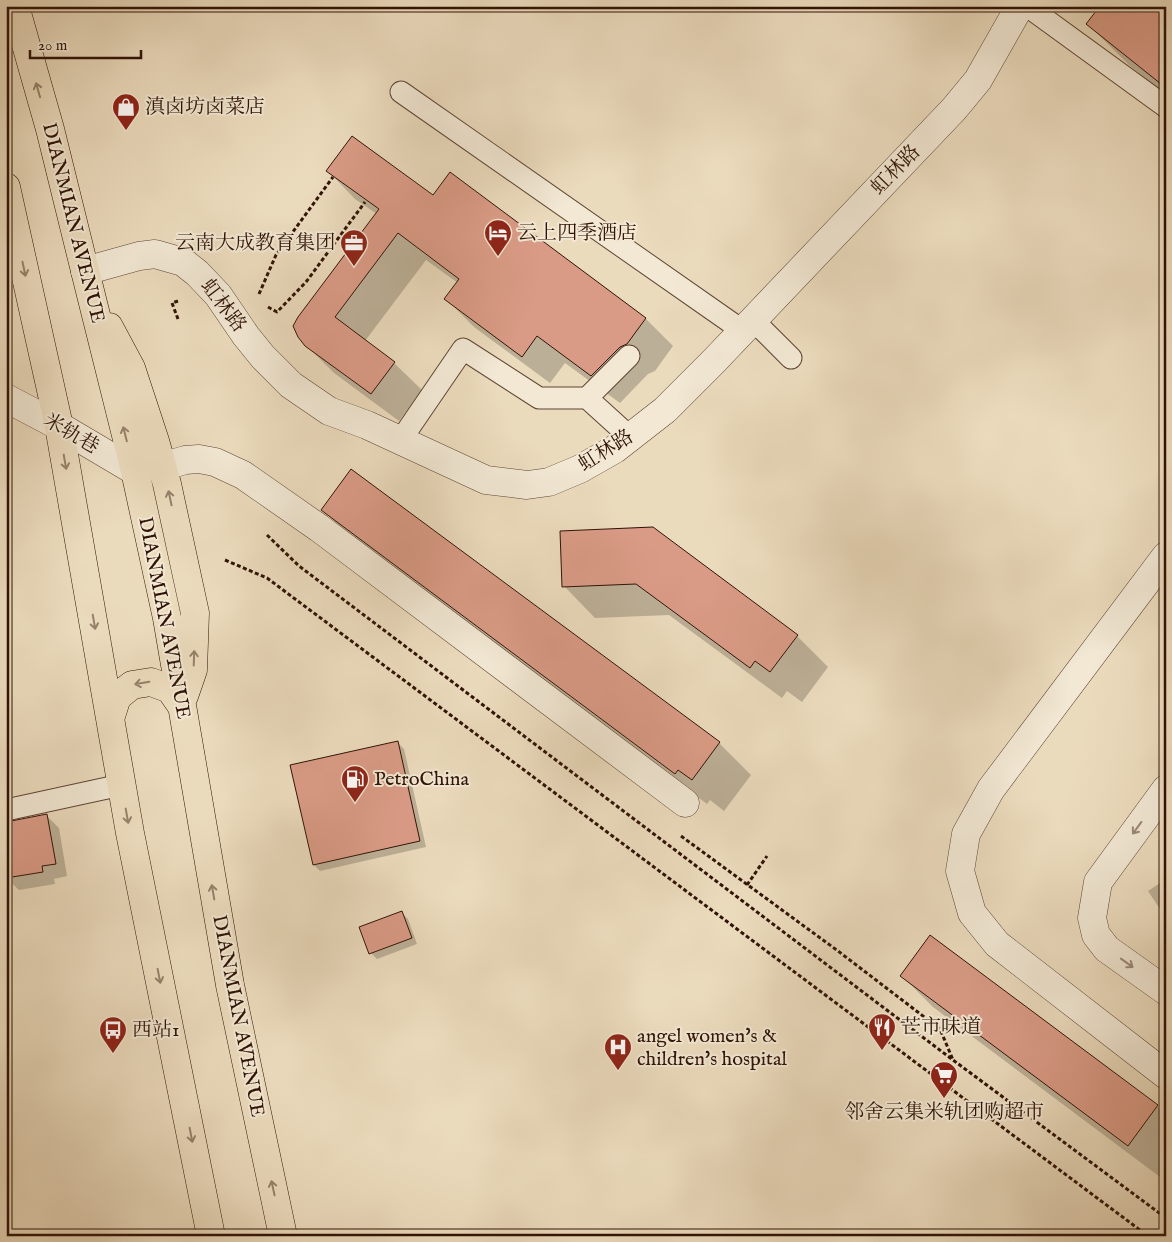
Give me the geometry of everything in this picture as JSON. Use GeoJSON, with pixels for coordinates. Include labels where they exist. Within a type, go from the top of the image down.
{"type":"FeatureCollection","features":[{"type":"Feature","properties":{"kind":"main road","name":"DIANMIAN AVENUE"},"geometry":{"type":"LineString","coordinates":[[15,6],[50,129],[134,471],[167,618],[230,985],[283,1236]]}},
{"type":"Feature","properties":{"kind":"main road"},"geometry":{"type":"LineString","coordinates":[[6,187],[59,426],[111,716],[121,785],[211,1236]]}},
{"type":"Feature","properties":{"kind":"main road"},"geometry":{"type":"LineString","coordinates":[[88,283],[131,368],[162,467],[195,613],[193,670],[181,705]]}},
{"type":"Feature","properties":{"kind":"main road"},"geometry":{"type":"LineString","coordinates":[[111,716],[117,697],[132,685],[151,682],[170,689],[181,705]]}},
{"type":"Feature","properties":{"kind":"street","name":"虹林路"},"geometry":{"type":"LineString","coordinates":[[88,283],[138,256],[154,254],[183,262],[198,273],[218,295],[263,357],[291,385],[329,410],[486,480],[527,485],[549,482],[580,469],[615,449],[665,410],[748,326],[954,109],[978,80],[1020,6]]}},
{"type":"Feature","properties":{"kind":"street","name":"米轨巷"},"geometry":{"type":"LineString","coordinates":[[6,398],[59,426],[134,471]]}},
{"type":"Feature","properties":{"kind":"street"},"geometry":{"type":"LineString","coordinates":[[162,467],[185,460],[199,459],[215,462],[243,475],[319,528],[685,803]]}},
{"type":"Feature","properties":{"kind":"street"},"geometry":{"type":"LineString","coordinates":[[1166,556],[991,789],[966,834],[960,871],[972,913],[997,944],[1166,1075]]}},
{"type":"Feature","properties":{"kind":"street"},"geometry":{"type":"LineString","coordinates":[[1166,789],[1098,882],[1092,918],[1096,935],[1107,950],[1166,991]]}},
{"type":"Feature","properties":{"kind":"lane"},"geometry":{"type":"LineString","coordinates":[[1027,6],[1166,107]]}},
{"type":"Feature","properties":{"kind":"lane"},"geometry":{"type":"LineString","coordinates":[[401,92],[748,326],[791,358]]}},
{"type":"Feature","properties":{"kind":"lane"},"geometry":{"type":"LineString","coordinates":[[400,441],[463,349],[539,398],[587,398],[630,437]]}},
{"type":"Feature","properties":{"kind":"lane"},"geometry":{"type":"LineString","coordinates":[[587,398],[629,356]]}},
{"type":"Feature","properties":{"kind":"lane"},"geometry":{"type":"LineString","coordinates":[[6,810],[121,785]]}},
{"type":"Feature","properties":{"kind":"path"},"geometry":{"type":"LineString","coordinates":[[257,299],[276,255],[333,177]]}},
{"type":"Feature","properties":{"kind":"path"},"geometry":{"type":"LineString","coordinates":[[264,304],[277,312],[306,282],[365,202]]}},
{"type":"Feature","properties":{"kind":"path"},"geometry":{"type":"LineString","coordinates":[[178,301],[172,303],[178,319]]}},
{"type":"Feature","properties":{"kind":"path"},"geometry":{"type":"LineString","coordinates":[[265,533],[299,566],[953,1060],[1166,1218]]}},
{"type":"Feature","properties":{"kind":"path"},"geometry":{"type":"LineString","coordinates":[[225,560],[267,578],[1148,1236]]}},
{"type":"Feature","properties":{"kind":"path"},"geometry":{"type":"LineString","coordinates":[[521,733],[525,728]]}},
{"type":"Feature","properties":{"kind":"path"},"geometry":{"type":"LineString","coordinates":[[678,834],[940,1029],[953,1060]]}},
{"type":"Feature","properties":{"kind":"path"},"geometry":{"type":"LineString","coordinates":[[747,885],[767,856]]}},
{"type":"Feature","properties":{"kind":"building"},"geometry":{"type":"Polygon","coordinates":[[[1100,6],[1166,6],[1166,88],[1086,24],[1100,6]]]}},
{"type":"Feature","properties":{"kind":"building","name":"云上四季酒店"},"geometry":{"type":"Polygon","coordinates":[[[352,136],[433,195],[450,172],[646,318],[627,344],[620,347],[591,376],[537,336],[522,357],[444,299],[459,279],[398,233],[335,317],[395,362],[371,394],[305,346],[293,326],[379,209],[326,171],[352,136]]]}},
{"type":"Feature","properties":{"kind":"building"},"geometry":{"type":"Polygon","coordinates":[[[351,469],[720,742],[692,780],[678,770],[675,774],[321,510],[351,469]]]}},
{"type":"Feature","properties":{"kind":"building"},"geometry":{"type":"Polygon","coordinates":[[[653,527],[798,635],[770,672],[755,661],[750,668],[636,584],[562,587],[560,531],[653,527]]]}},
{"type":"Feature","properties":{"kind":"building","name":"PetroChina"},"geometry":{"type":"Polygon","coordinates":[[[398,741],[420,841],[313,865],[290,765],[398,741]]]}},
{"type":"Feature","properties":{"kind":"building"},"geometry":{"type":"Polygon","coordinates":[[[47,814],[56,864],[42,866],[43,872],[6,878],[6,822],[47,814]]]}},
{"type":"Feature","properties":{"kind":"building"},"geometry":{"type":"Polygon","coordinates":[[[402,911],[412,938],[369,954],[359,927],[402,911]]]}},
{"type":"Feature","properties":{"kind":"building"},"geometry":{"type":"Polygon","coordinates":[[[930,935],[1158,1105],[1128,1146],[900,976],[930,935]]]}},
{"type":"Feature","properties":{"kind":"place","name":"滇卤坊卤菜店"},"geometry":{"type":"Point","coordinates":[126,131]}},
{"type":"Feature","properties":{"kind":"place","name":"云上四季酒店"},"geometry":{"type":"Point","coordinates":[498,257]}},
{"type":"Feature","properties":{"kind":"place","name":"云南大成教育集团"},"geometry":{"type":"Point","coordinates":[354,267]}},
{"type":"Feature","properties":{"kind":"place","name":"PetroChina"},"geometry":{"type":"Point","coordinates":[355,803]}},
{"type":"Feature","properties":{"kind":"place","name":"芒市味道"},"geometry":{"type":"Point","coordinates":[882,1051]}},
{"type":"Feature","properties":{"kind":"place","name":"西站1"},"geometry":{"type":"Point","coordinates":[113,1054]}},
{"type":"Feature","properties":{"kind":"place","name":"angel women's & children's hospital"},"geometry":{"type":"Point","coordinates":[618,1071]}},
{"type":"Feature","properties":{"kind":"place","name":"邻舍云集米轨团购超市"},"geometry":{"type":"Point","coordinates":[944,1099]}}]}
